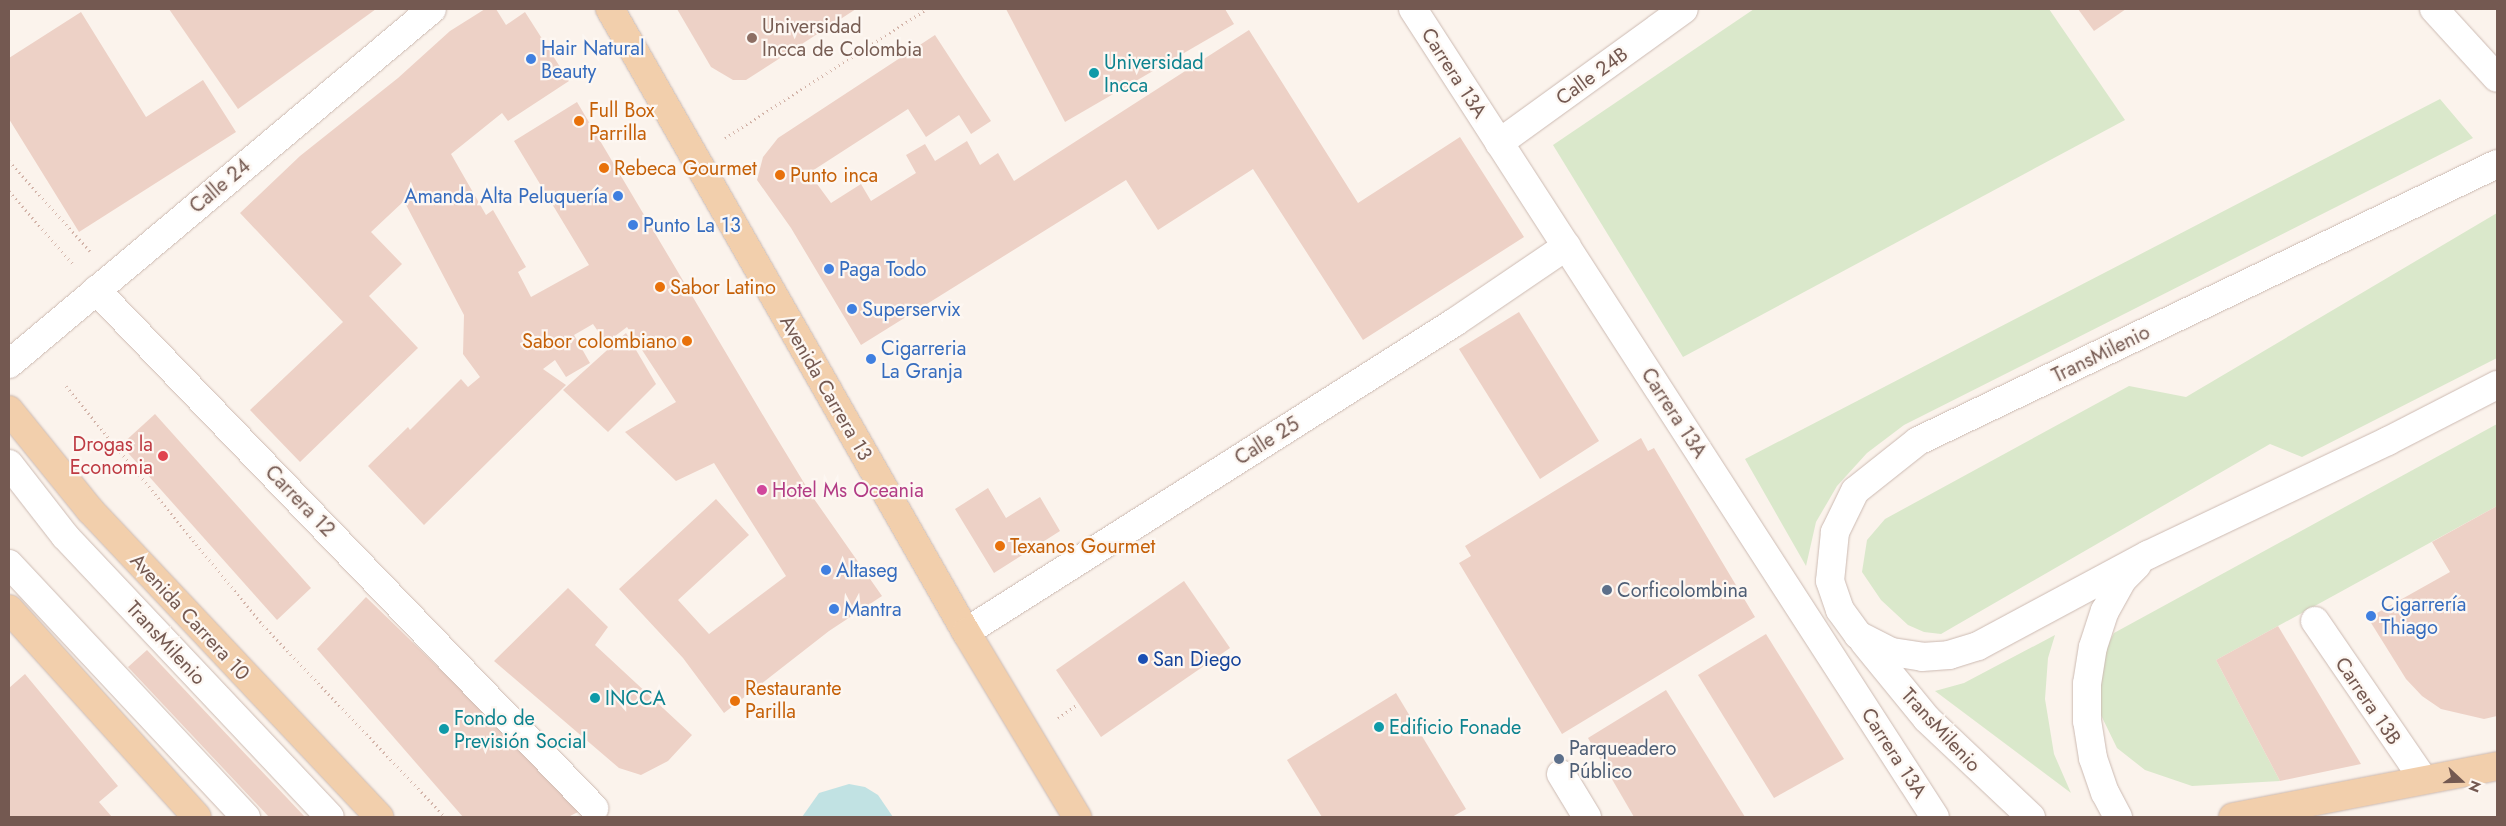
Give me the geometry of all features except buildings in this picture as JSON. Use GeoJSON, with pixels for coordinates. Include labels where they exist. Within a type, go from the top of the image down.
{"type":"FeatureCollection","features":[{"type":"Feature","properties":{"kind":"main road","name":"Avenida Carrera 13"},"geometry":{"type":"LineString","coordinates":[[610,9],[966,632],[1077,817]]}},
{"type":"Feature","properties":{"kind":"main road","name":"Avenida Carrera 10"},"geometry":{"type":"LineString","coordinates":[[9,410],[90,510],[379,817]]}},
{"type":"Feature","properties":{"kind":"main road"},"geometry":{"type":"LineString","coordinates":[[9,609],[197,817]]}},
{"type":"Feature","properties":{"kind":"main road"},"geometry":{"type":"LineString","coordinates":[[2240,816],[2497,766]]}},
{"type":"Feature","properties":{"kind":"street","name":"Calle 24"},"geometry":{"type":"LineString","coordinates":[[9,364],[432,9]]}},
{"type":"Feature","properties":{"kind":"street","name":"Carrera 13A"},"geometry":{"type":"LineString","coordinates":[[1413,9],[1935,817]]}},
{"type":"Feature","properties":{"kind":"street","name":"Calle 24B"},"geometry":{"type":"LineString","coordinates":[[1499,143],[1684,9]]}},
{"type":"Feature","properties":{"kind":"street"},"geometry":{"type":"LineString","coordinates":[[2434,9],[2497,78]]}},
{"type":"Feature","properties":{"kind":"street","name":"TransMilenio"},"geometry":{"type":"LineString","coordinates":[[2031,817],[1927,719],[1858,635],[1840,610],[1830,581],[1831,557],[1835,532],[1855,491],[1882,466],[1918,441],[2497,164]]}},
{"type":"Feature","properties":{"kind":"street","name":"Calle 25"},"geometry":{"type":"LineString","coordinates":[[966,632],[1455,322],[1566,246]]}},
{"type":"Feature","properties":{"kind":"street","name":"Carrera 12"},"geometry":{"type":"LineString","coordinates":[[96,290],[594,808]]}},
{"type":"Feature","properties":{"kind":"street","name":"TransMilenio"},"geometry":{"type":"LineString","coordinates":[[1858,635],[1892,652],[1922,658],[1949,655],[1978,646],[2148,555],[2388,441],[2497,385]]}},
{"type":"Feature","properties":{"kind":"street","name":"TransMilenio"},"geometry":{"type":"LineString","coordinates":[[9,464],[65,536],[330,817]]}},
{"type":"Feature","properties":{"kind":"street","name":"TransMilenio"},"geometry":{"type":"LineString","coordinates":[[2118,817],[2105,793],[2093,758],[2087,721],[2087,684],[2093,647],[2105,612],[2123,579],[2148,555]]}},
{"type":"Feature","properties":{"kind":"street"},"geometry":{"type":"LineString","coordinates":[[9,564],[246,817]]}},
{"type":"Feature","properties":{"kind":"street","name":"Carrera 13B"},"geometry":{"type":"LineString","coordinates":[[2315,621],[2423,779]]}},
{"type":"Feature","properties":{"kind":"street"},"geometry":{"type":"LineString","coordinates":[[1561,774],[1587,817]]}},
{"type":"Feature","properties":{"kind":"path"},"geometry":{"type":"LineString","coordinates":[[725,138],[927,9]]}},
{"type":"Feature","properties":{"kind":"path"},"geometry":{"type":"LineString","coordinates":[[9,191],[96,290]]}},
{"type":"Feature","properties":{"kind":"path"},"geometry":{"type":"LineString","coordinates":[[66,386],[263,625],[445,817]]}},
{"type":"Feature","properties":{"kind":"green space"},"geometry":{"type":"Polygon","coordinates":[[[1754,9],[2049,9],[2125,120],[1683,357],[1553,145],[1754,9]]]}},
{"type":"Feature","properties":{"kind":"green space"},"geometry":{"type":"Polygon","coordinates":[[[2440,99],[2473,138],[1904,425],[1867,453],[1837,486],[1816,522],[1806,566],[1745,459],[2440,99]]]}},
{"type":"Feature","properties":{"kind":"green space"},"geometry":{"type":"Polygon","coordinates":[[[2497,213],[2497,358],[2302,457],[2270,444],[1941,634],[1924,632],[1908,625],[1881,600],[1862,572],[1867,540],[1885,519],[2129,386],[2186,397],[2497,213]]]}},
{"type":"Feature","properties":{"kind":"green space"},"geometry":{"type":"Polygon","coordinates":[[[2497,424],[2497,506],[2216,660],[2280,781],[2192,786],[2145,770],[2117,748],[2098,709],[2097,690],[2105,651],[2114,633],[2497,424]]]}},
{"type":"Feature","properties":{"kind":"green space"},"geometry":{"type":"Polygon","coordinates":[[[2055,635],[2048,658],[2045,699],[2054,754],[2071,793],[1935,691],[1964,683],[2055,635]]]}},
{"type":"Feature","properties":{"kind":"water"},"geometry":{"type":"Polygon","coordinates":[[[849,784],[865,787],[878,795],[893,817],[802,817],[819,793],[849,784]]]}},
{"type":"Feature","properties":{"kind":"place","name":"Universidad Incca de Colombia"},"geometry":{"type":"Point","coordinates":[752,38]}},
{"type":"Feature","properties":{"kind":"place","name":"Hair Natural Beauty"},"geometry":{"type":"Point","coordinates":[531,59]}},
{"type":"Feature","properties":{"kind":"place","name":"Universidad Incca"},"geometry":{"type":"Point","coordinates":[1094,73]}},
{"type":"Feature","properties":{"kind":"place","name":"Full Box Parrilla"},"geometry":{"type":"Point","coordinates":[579,121]}},
{"type":"Feature","properties":{"kind":"place","name":"Rebeca Gourmet"},"geometry":{"type":"Point","coordinates":[604,168]}},
{"type":"Feature","properties":{"kind":"place","name":"Punto inca"},"geometry":{"type":"Point","coordinates":[780,175]}},
{"type":"Feature","properties":{"kind":"place","name":"Amanda Alta Peluquería"},"geometry":{"type":"Point","coordinates":[618,196]}},
{"type":"Feature","properties":{"kind":"place","name":"Punto La 13"},"geometry":{"type":"Point","coordinates":[633,225]}},
{"type":"Feature","properties":{"kind":"place","name":"Paga Todo"},"geometry":{"type":"Point","coordinates":[829,269]}},
{"type":"Feature","properties":{"kind":"place","name":"Sabor Latino"},"geometry":{"type":"Point","coordinates":[660,287]}},
{"type":"Feature","properties":{"kind":"place","name":"Superservix"},"geometry":{"type":"Point","coordinates":[852,309]}},
{"type":"Feature","properties":{"kind":"place","name":"Sabor colombiano"},"geometry":{"type":"Point","coordinates":[687,341]}},
{"type":"Feature","properties":{"kind":"place","name":"Cigarreria La Granja"},"geometry":{"type":"Point","coordinates":[871,359]}},
{"type":"Feature","properties":{"kind":"place","name":"Drogas la Economia"},"geometry":{"type":"Point","coordinates":[163,456]}},
{"type":"Feature","properties":{"kind":"place","name":"Hotel Ms Oceania"},"geometry":{"type":"Point","coordinates":[762,490]}},
{"type":"Feature","properties":{"kind":"place","name":"Texanos Gourmet"},"geometry":{"type":"Point","coordinates":[1000,546]}},
{"type":"Feature","properties":{"kind":"place","name":"Altaseg"},"geometry":{"type":"Point","coordinates":[826,570]}},
{"type":"Feature","properties":{"kind":"place","name":"Corficolombina"},"geometry":{"type":"Point","coordinates":[1607,590]}},
{"type":"Feature","properties":{"kind":"place","name":"Mantra"},"geometry":{"type":"Point","coordinates":[834,609]}},
{"type":"Feature","properties":{"kind":"place","name":"Cigarrería Thiago"},"geometry":{"type":"Point","coordinates":[2371,616]}},
{"type":"Feature","properties":{"kind":"place","name":"San Diego"},"geometry":{"type":"Point","coordinates":[1143,659]}},
{"type":"Feature","properties":{"kind":"place","name":"INCCA"},"geometry":{"type":"Point","coordinates":[595,698]}},
{"type":"Feature","properties":{"kind":"place","name":"Restaurante Parilla"},"geometry":{"type":"Point","coordinates":[735,701]}},
{"type":"Feature","properties":{"kind":"place","name":"Edificio Fonade"},"geometry":{"type":"Point","coordinates":[1379,727]}},
{"type":"Feature","properties":{"kind":"place","name":"Fondo de Previsión Social"},"geometry":{"type":"Point","coordinates":[444,729]}},
{"type":"Feature","properties":{"kind":"place","name":"Parqueadero Público"},"geometry":{"type":"Point","coordinates":[1559,759]}}]}
